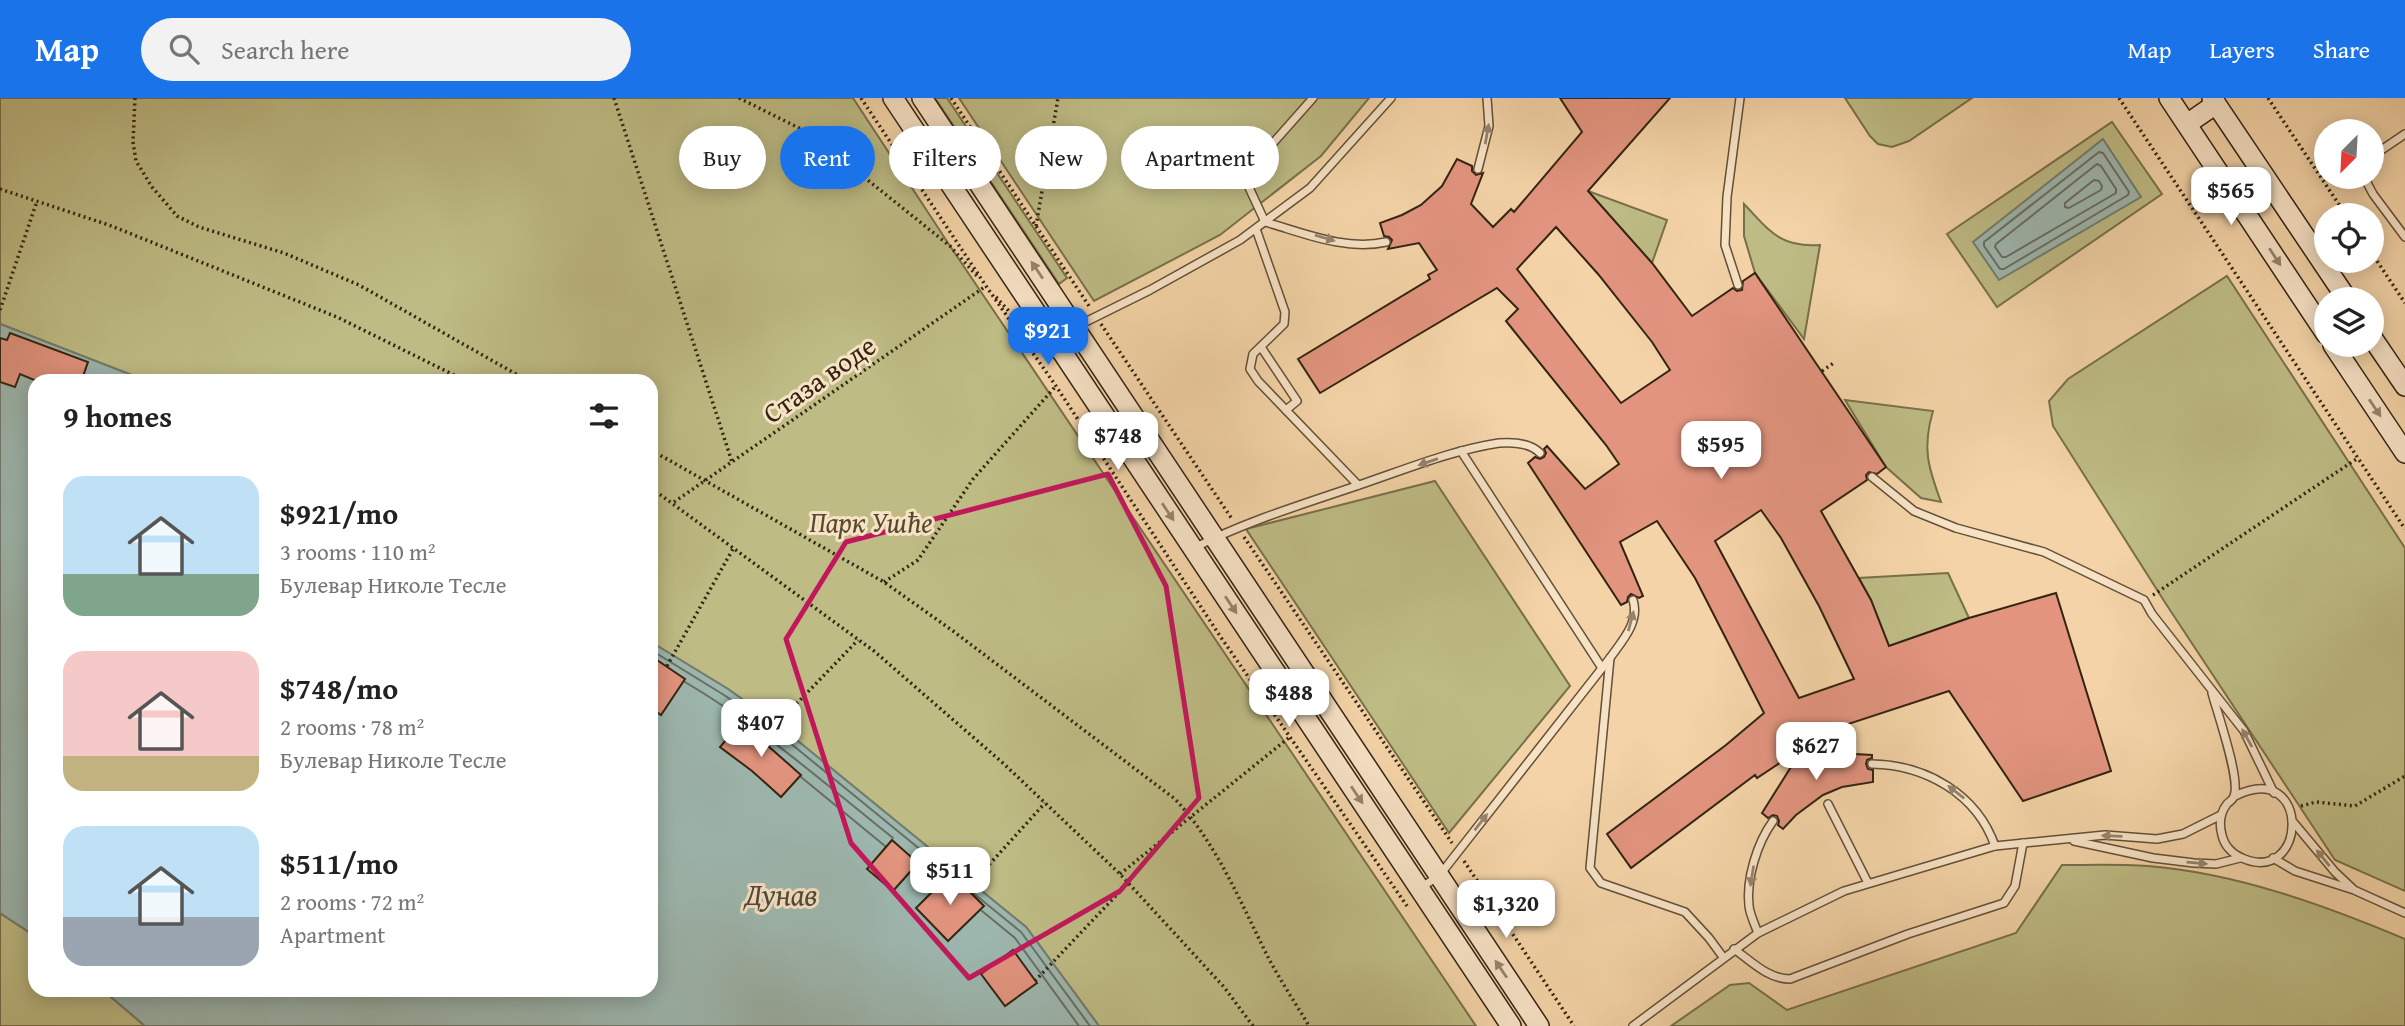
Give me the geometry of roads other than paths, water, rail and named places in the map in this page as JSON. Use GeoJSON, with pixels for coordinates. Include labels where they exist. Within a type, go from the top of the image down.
{"type":"FeatureCollection","features":[{"type":"Feature","properties":{"kind":"main road"},"geometry":{"type":"LineString","coordinates":[[893,98],[1511,1026]]}},
{"type":"Feature","properties":{"kind":"main road"},"geometry":{"type":"LineString","coordinates":[[922,98],[1539,1026]]}},
{"type":"Feature","properties":{"kind":"main road"},"geometry":{"type":"LineString","coordinates":[[2169,98],[2314,316]]}},
{"type":"Feature","properties":{"kind":"main road"},"geometry":{"type":"LineString","coordinates":[[2187,124],[2214,101],[2339,287]]}},
{"type":"Feature","properties":{"kind":"main road"},"geometry":{"type":"LineString","coordinates":[[2384,355],[2405,386]]}},
{"type":"Feature","properties":{"kind":"main road"},"geometry":{"type":"LineString","coordinates":[[2341,357],[2405,453]]}},
{"type":"Feature","properties":{"kind":"lane"},"geometry":{"type":"LineString","coordinates":[[1313,98],[1251,168],[1246,181],[1265,222],[1349,245],[1386,242]]}},
{"type":"Feature","properties":{"kind":"lane"},"geometry":{"type":"LineString","coordinates":[[1053,338],[1150,290],[1256,229],[1310,188],[1391,98]]}},
{"type":"Feature","properties":{"kind":"lane"},"geometry":{"type":"LineString","coordinates":[[1478,169],[1489,126],[1487,98]]}},
{"type":"Feature","properties":{"kind":"lane"},"geometry":{"type":"LineString","coordinates":[[1738,285],[1724,245],[1727,197],[1740,98]]}},
{"type":"Feature","properties":{"kind":"lane"},"geometry":{"type":"LineString","coordinates":[[2384,148],[2405,134]]}},
{"type":"Feature","properties":{"kind":"lane"},"geometry":{"type":"LineString","coordinates":[[2370,189],[2405,237]]}},
{"type":"Feature","properties":{"kind":"lane"},"geometry":{"type":"LineString","coordinates":[[1256,229],[1285,313],[1284,324],[1253,354],[1250,369],[1358,485]]}},
{"type":"Feature","properties":{"kind":"lane"},"geometry":{"type":"LineString","coordinates":[[1261,347],[1297,401],[1286,410]]}},
{"type":"Feature","properties":{"kind":"lane"},"geometry":{"type":"LineString","coordinates":[[1193,548],[1237,526],[1461,451],[1501,443],[1517,443],[1540,453]]}},
{"type":"Feature","properties":{"kind":"lane"},"geometry":{"type":"LineString","coordinates":[[1461,451],[1602,668]]}},
{"type":"Feature","properties":{"kind":"lane"},"geometry":{"type":"LineString","coordinates":[[1872,477],[1914,511],[1956,528],[2044,552],[2144,600],[2244,732],[2274,793]]}},
{"type":"Feature","properties":{"kind":"lane"},"geometry":{"type":"LineString","coordinates":[[1419,888],[1439,876],[1610,658],[1632,627],[1635,605],[1633,600]]}},
{"type":"Feature","properties":{"kind":"lane"},"geometry":{"type":"LineString","coordinates":[[1610,658],[1590,868],[1601,883],[1685,912],[1723,957]]}},
{"type":"Feature","properties":{"kind":"lane"},"geometry":{"type":"LineString","coordinates":[[2210,688],[2233,768],[2235,796]]}},
{"type":"Feature","properties":{"kind":"lane"},"geometry":{"type":"LineString","coordinates":[[1872,764],[1894,764],[1919,771],[1954,789],[1984,821],[1995,846]]}},
{"type":"Feature","properties":{"kind":"lane"},"geometry":{"type":"LineString","coordinates":[[1633,1026],[1758,933],[1844,891],[1995,846],[2105,835],[2157,839],[2183,834],[2221,815],[2235,796],[2248,789],[2261,788],[2284,800],[2291,810],[2294,823],[2292,836],[2286,848],[2273,858],[2253,862],[2240,858],[2228,849],[2222,836],[2221,815]]}},
{"type":"Feature","properties":{"kind":"lane"},"geometry":{"type":"LineString","coordinates":[[1828,804],[1868,883]]}},
{"type":"Feature","properties":{"kind":"lane"},"geometry":{"type":"LineString","coordinates":[[1758,933],[1749,906],[1751,877],[1757,851],[1773,821]]}},
{"type":"Feature","properties":{"kind":"lane"},"geometry":{"type":"LineString","coordinates":[[2294,823],[2354,890]]}},
{"type":"Feature","properties":{"kind":"lane"},"geometry":{"type":"LineString","coordinates":[[2066,839],[2153,858],[2194,863],[2216,864],[2240,858]]}},
{"type":"Feature","properties":{"kind":"lane"},"geometry":{"type":"LineString","coordinates":[[1734,949],[1770,975],[1779,979],[1790,979],[1908,934],[2004,903],[2015,886],[2023,843]]}},
{"type":"Feature","properties":{"kind":"lane"},"geometry":{"type":"LineString","coordinates":[[2273,858],[2307,876],[2354,890],[2405,913]]}},
{"type":"Feature","properties":{"kind":"water"},"geometry":{"type":"Polygon","coordinates":[[[2103,139],[2141,197],[1999,280],[1973,242],[2103,139]]]}},
{"type":"Feature","properties":{"kind":"water"},"geometry":{"type":"Polygon","coordinates":[[[0,324],[129,374],[28,374],[28,931],[0,913],[0,324]]]}},
{"type":"Feature","properties":{"kind":"water","name":"Дунав"},"geometry":{"type":"Polygon","coordinates":[[[658,646],[728,689],[777,724],[1026,927],[1099,1026],[145,1026],[111,997],[658,997],[658,646]]]}},
{"type":"Feature","properties":{"kind":"park label","name":"Парк Ушће"},"geometry":{"type":"Point","coordinates":[871,522]}}]}
